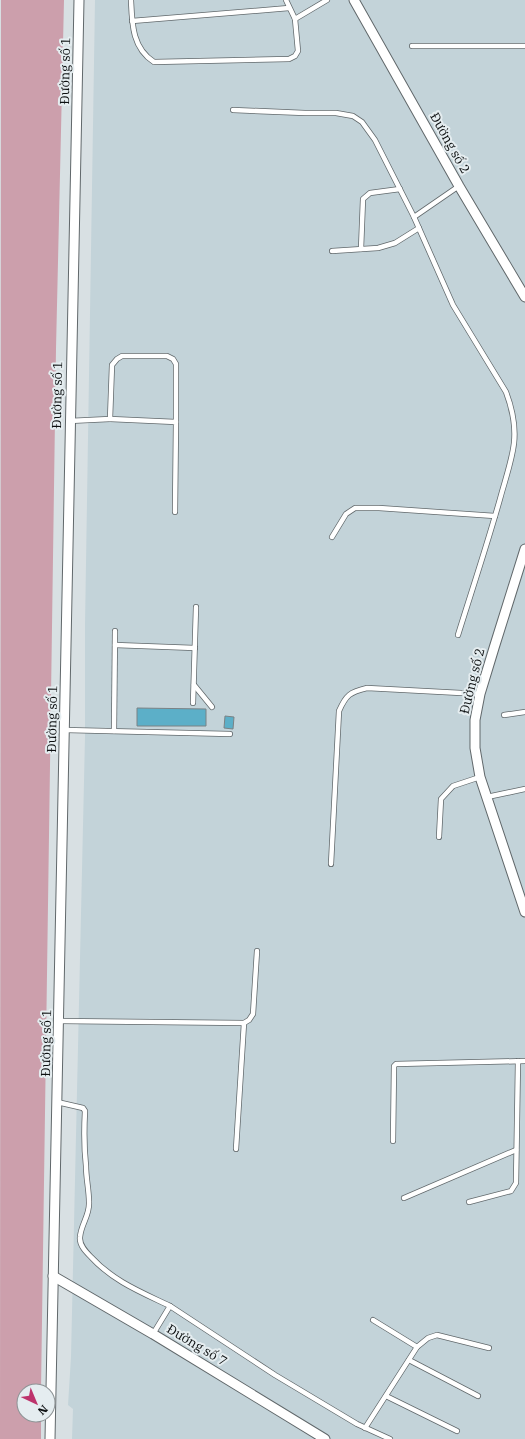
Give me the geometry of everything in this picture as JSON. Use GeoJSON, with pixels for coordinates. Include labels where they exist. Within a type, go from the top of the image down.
{"type":"FeatureCollection","features":[{"type":"Feature","properties":{"kind":"street","name":"Đường số 1"},"geometry":{"type":"LineString","coordinates":[[50,1439],[65,730],[69,421],[79,0]]}},
{"type":"Feature","properties":{"kind":"street","name":"Đường số 2"},"geometry":{"type":"LineString","coordinates":[[354,0],[459,186],[525,297]]}},
{"type":"Feature","properties":{"kind":"street","name":"Đường số 2"},"geometry":{"type":"LineString","coordinates":[[525,549],[480,694],[475,720],[475,748],[480,777],[525,912]]}},
{"type":"Feature","properties":{"kind":"street","name":"Đường số 7"},"geometry":{"type":"LineString","coordinates":[[53,1276],[153,1334],[325,1439]]}},
{"type":"Feature","properties":{"kind":"lane"},"geometry":{"type":"LineString","coordinates":[[131,0],[132,21],[136,41],[148,58],[154,62],[289,59],[295,56],[298,51],[295,19],[286,0]]}},
{"type":"Feature","properties":{"kind":"lane"},"geometry":{"type":"LineString","coordinates":[[295,19],[327,0]]}},
{"type":"Feature","properties":{"kind":"lane"},"geometry":{"type":"LineString","coordinates":[[132,21],[290,8]]}},
{"type":"Feature","properties":{"kind":"lane"},"geometry":{"type":"LineString","coordinates":[[412,46],[525,46]]}},
{"type":"Feature","properties":{"kind":"lane"},"geometry":{"type":"LineString","coordinates":[[233,110],[336,113],[353,116],[362,122],[375,140],[414,217],[453,305],[506,392],[514,420],[514,442],[495,516],[458,635]]}},
{"type":"Feature","properties":{"kind":"lane"},"geometry":{"type":"LineString","coordinates":[[414,217],[459,186]]}},
{"type":"Feature","properties":{"kind":"lane"},"geometry":{"type":"LineString","coordinates":[[361,249],[363,199],[370,193],[400,189]]}},
{"type":"Feature","properties":{"kind":"lane"},"geometry":{"type":"LineString","coordinates":[[332,251],[378,248],[395,243],[419,228]]}},
{"type":"Feature","properties":{"kind":"lane"},"geometry":{"type":"LineString","coordinates":[[110,419],[112,365],[116,359],[122,356],[167,356],[174,359],[176,364],[175,512]]}},
{"type":"Feature","properties":{"kind":"lane"},"geometry":{"type":"LineString","coordinates":[[69,421],[110,419],[176,422]]}},
{"type":"Feature","properties":{"kind":"lane"},"geometry":{"type":"LineString","coordinates":[[332,537],[346,514],[355,508],[379,508],[495,516]]}},
{"type":"Feature","properties":{"kind":"lane"},"geometry":{"type":"LineString","coordinates":[[193,704],[196,607]]}},
{"type":"Feature","properties":{"kind":"lane"},"geometry":{"type":"LineString","coordinates":[[114,731],[115,631]]}},
{"type":"Feature","properties":{"kind":"lane"},"geometry":{"type":"LineString","coordinates":[[115,645],[195,648]]}},
{"type":"Feature","properties":{"kind":"lane"},"geometry":{"type":"LineString","coordinates":[[194,685],[212,707]]}},
{"type":"Feature","properties":{"kind":"lane"},"geometry":{"type":"LineString","coordinates":[[331,864],[339,711],[344,700],[353,691],[367,688],[480,694]]}},
{"type":"Feature","properties":{"kind":"lane"},"geometry":{"type":"LineString","coordinates":[[504,716],[525,712]]}},
{"type":"Feature","properties":{"kind":"lane"},"geometry":{"type":"LineString","coordinates":[[65,730],[230,734]]}},
{"type":"Feature","properties":{"kind":"lane"},"geometry":{"type":"LineString","coordinates":[[439,837],[441,799],[453,786],[480,777]]}},
{"type":"Feature","properties":{"kind":"lane"},"geometry":{"type":"LineString","coordinates":[[487,797],[525,789]]}},
{"type":"Feature","properties":{"kind":"lane"},"geometry":{"type":"LineString","coordinates":[[59,1021],[244,1022],[250,1020],[253,1014],[257,951]]}},
{"type":"Feature","properties":{"kind":"lane"},"geometry":{"type":"LineString","coordinates":[[236,1149],[244,1022]]}},
{"type":"Feature","properties":{"kind":"lane"},"geometry":{"type":"LineString","coordinates":[[470,1202],[511,1191],[516,1183],[518,1061]]}},
{"type":"Feature","properties":{"kind":"lane"},"geometry":{"type":"LineString","coordinates":[[393,1141],[394,1066],[396,1064],[525,1061]]}},
{"type":"Feature","properties":{"kind":"lane"},"geometry":{"type":"LineString","coordinates":[[57,1102],[82,1108],[85,1111],[86,1166],[90,1203],[89,1211],[80,1236],[80,1243],[100,1268],[115,1279],[170,1306],[275,1375],[357,1424],[390,1439]]}},
{"type":"Feature","properties":{"kind":"lane"},"geometry":{"type":"LineString","coordinates":[[404,1198],[516,1150]]}},
{"type":"Feature","properties":{"kind":"lane"},"geometry":{"type":"LineString","coordinates":[[153,1334],[170,1306]]}},
{"type":"Feature","properties":{"kind":"lane"},"geometry":{"type":"LineString","coordinates":[[373,1320],[417,1347]]}},
{"type":"Feature","properties":{"kind":"lane"},"geometry":{"type":"LineString","coordinates":[[366,1428],[417,1347],[428,1338],[437,1335],[489,1348]]}},
{"type":"Feature","properties":{"kind":"lane"},"geometry":{"type":"LineString","coordinates":[[409,1360],[478,1396]]}},
{"type":"Feature","properties":{"kind":"lane"},"geometry":{"type":"LineString","coordinates":[[386,1396],[457,1431]]}},
{"type":"Feature","properties":{"kind":"shaded area"},"geometry":{"type":"Polygon","coordinates":[[[1,0],[64,0],[56,349],[41,1383],[16,1383],[16,1423],[41,1423],[41,1439],[0,1439],[1,0]]]}},
{"type":"Feature","properties":{"kind":"shaded area"},"geometry":{"type":"Polygon","coordinates":[[[95,0],[525,0],[525,1439],[72,1439],[73,1409],[68,1405],[71,1357],[85,737],[85,626],[95,0]]]}},
{"type":"Feature","properties":{"kind":"building"},"geometry":{"type":"Polygon","coordinates":[[[137,708],[206,709],[206,726],[137,726],[137,708]]]}},
{"type":"Feature","properties":{"kind":"building"},"geometry":{"type":"Polygon","coordinates":[[[225,716],[234,717],[233,729],[224,728],[225,716]]]}}]}
